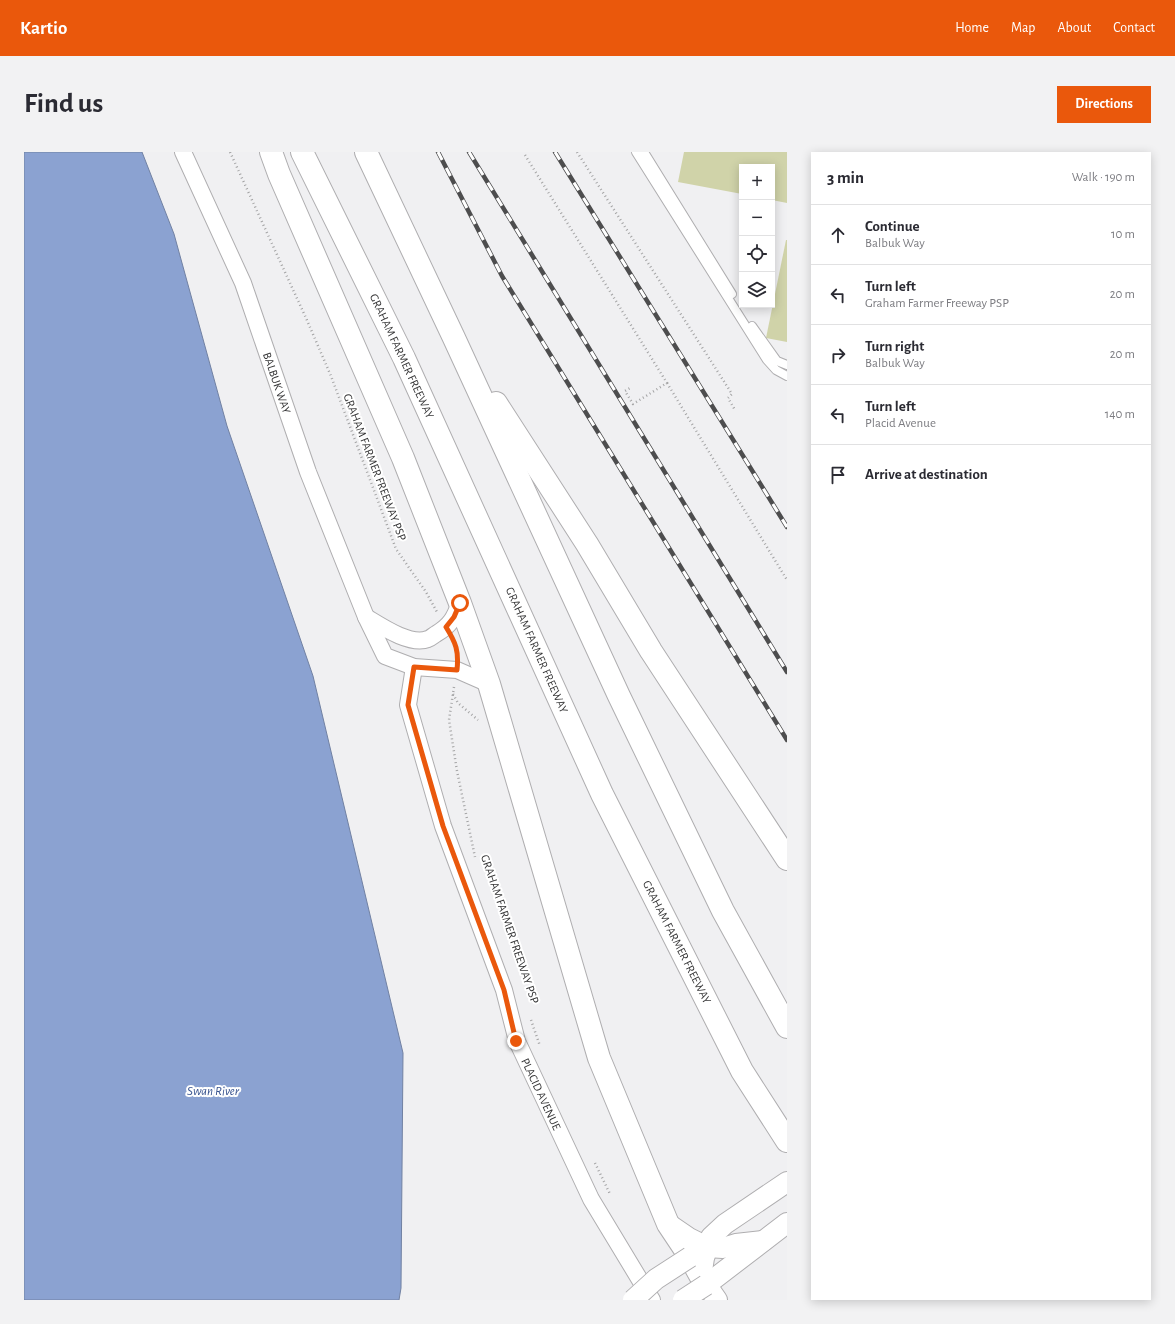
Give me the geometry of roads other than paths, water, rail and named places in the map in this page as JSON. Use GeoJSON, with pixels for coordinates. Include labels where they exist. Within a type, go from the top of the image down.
{"type":"FeatureCollection","features":[{"type":"Feature","properties":{"kind":"highway"},"geometry":{"type":"LineString","coordinates":[[271,152],[279,174],[403,458],[460,603],[489,684],[599,1058],[668,1224],[698,1252],[708,1287]]}},
{"type":"Feature","properties":{"kind":"highway","name":"GRAHAM FARMER FREEWAY"},"geometry":{"type":"LineString","coordinates":[[302,152],[408,365],[602,794],[742,1071],[787,1141]]}},
{"type":"Feature","properties":{"kind":"highway"},"geometry":{"type":"LineString","coordinates":[[366,152],[454,338],[646,753],[723,911],[787,1027]]}},
{"type":"Feature","properties":{"kind":"highway"},"geometry":{"type":"LineString","coordinates":[[454,338],[587,544],[651,651],[787,859]]}},
{"type":"Feature","properties":{"kind":"street","name":"BALBUK WAY"},"geometry":{"type":"LineString","coordinates":[[183,152],[242,283],[308,472],[366,617],[385,656],[414,667],[457,670],[489,684]]}},
{"type":"Feature","properties":{"kind":"street"},"geometry":{"type":"LineString","coordinates":[[366,617],[395,634],[414,640],[428,639],[446,627],[454,617],[460,603]]}},
{"type":"Feature","properties":{"kind":"street","name":"PLACID AVENUE"},"geometry":{"type":"LineString","coordinates":[[414,667],[408,705],[443,826],[504,990],[516,1041],[591,1199],[652,1300]]}},
{"type":"Feature","properties":{"kind":"street"},"geometry":{"type":"LineString","coordinates":[[633,1300],[656,1279],[698,1252],[725,1224],[787,1182]]}},
{"type":"Feature","properties":{"kind":"street"},"geometry":{"type":"LineString","coordinates":[[682,1300],[708,1287],[762,1240],[784,1225]]}},
{"type":"Feature","properties":{"kind":"street"},"geometry":{"type":"LineString","coordinates":[[698,1252],[762,1240]]}},
{"type":"Feature","properties":{"kind":"lane"},"geometry":{"type":"LineString","coordinates":[[636,152],[767,360],[776,370],[787,376]]}},
{"type":"Feature","properties":{"kind":"lane"},"geometry":{"type":"LineString","coordinates":[[644,152],[751,325],[776,361],[787,365]]}},
{"type":"Feature","properties":{"kind":"water","name":"Swan River"},"geometry":{"type":"Polygon","coordinates":[[[24,152],[142,152],[174,234],[227,426],[313,676],[403,1053],[401,1288],[399,1300],[24,1300],[24,152]]]}},
{"type":"Feature","properties":{"kind":"railway"},"geometry":{"type":"LineString","coordinates":[[438,152],[502,276],[787,740]]}},
{"type":"Feature","properties":{"kind":"railway"},"geometry":{"type":"LineString","coordinates":[[469,152],[787,672]]}},
{"type":"Feature","properties":{"kind":"railway"},"geometry":{"type":"LineString","coordinates":[[555,152],[787,527]]}}]}
